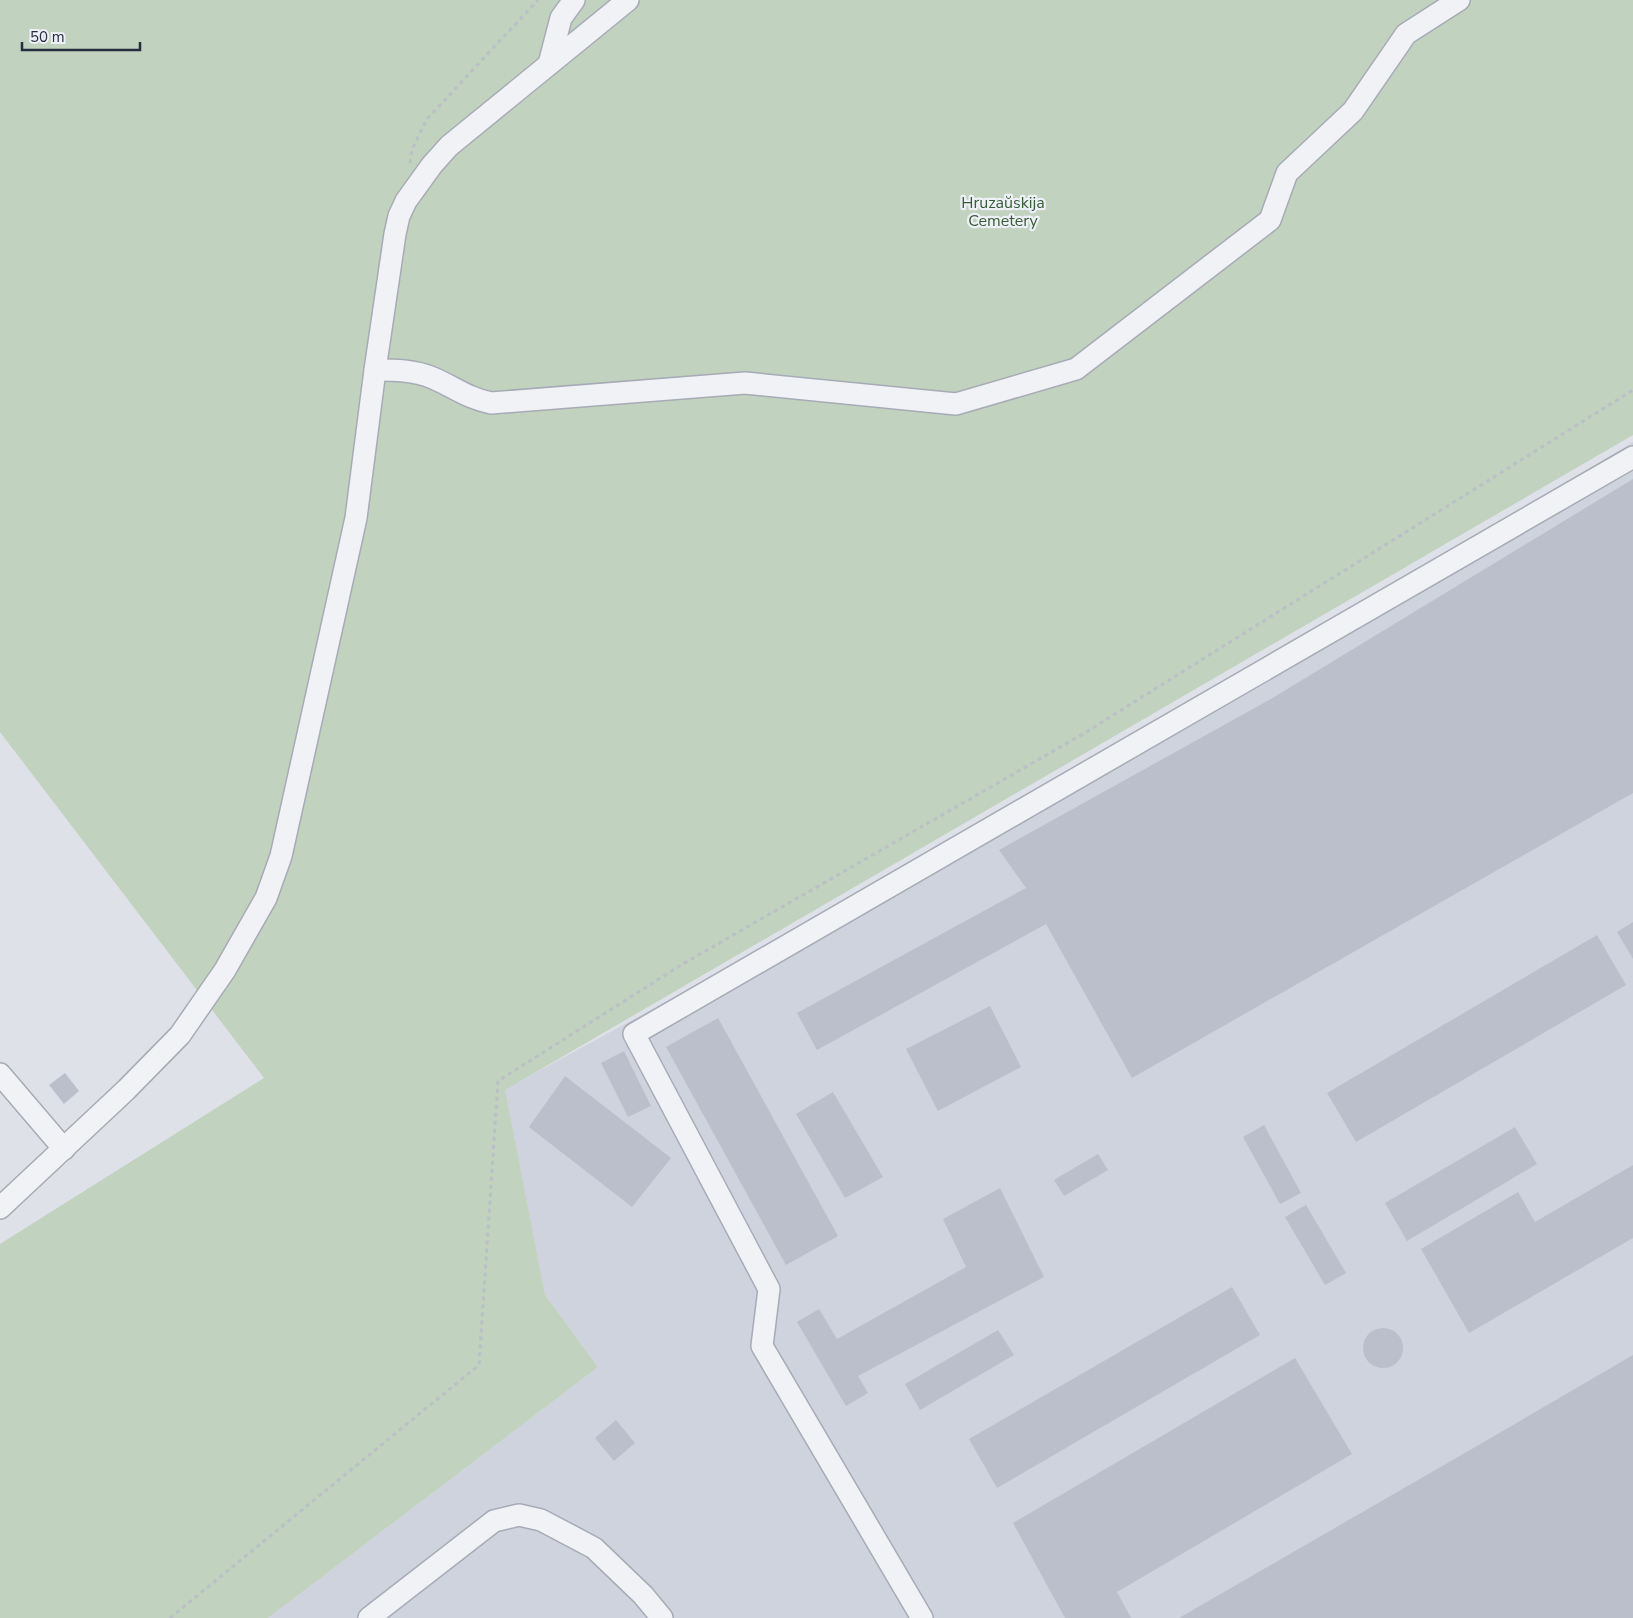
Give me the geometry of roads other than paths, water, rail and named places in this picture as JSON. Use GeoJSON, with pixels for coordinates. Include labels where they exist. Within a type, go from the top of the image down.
{"type":"FeatureCollection","features":[{"type":"Feature","properties":{"kind":"street"},"geometry":{"type":"LineString","coordinates":[[549,64],[561,18],[574,0]]}},
{"type":"Feature","properties":{"kind":"street"},"geometry":{"type":"LineString","coordinates":[[0,1208],[156,1062],[180,1035],[225,970],[266,898],[281,856],[356,518],[374,370],[391,256],[400,216],[406,201],[432,165],[449,146],[628,0]]}},
{"type":"Feature","properties":{"kind":"street"},"geometry":{"type":"LineString","coordinates":[[374,370],[406,370],[431,377],[467,396],[491,403],[745,383],[956,404],[1076,369],[1270,220],[1287,173],[1353,111],[1406,34],[1458,0]]}},
{"type":"Feature","properties":{"kind":"street"},"geometry":{"type":"LineString","coordinates":[[922,1618],[762,1346],[768,1289],[634,1034],[1633,457]]}},
{"type":"Feature","properties":{"kind":"street"},"geometry":{"type":"LineString","coordinates":[[0,1074],[64,1149]]}},
{"type":"Feature","properties":{"kind":"street"},"geometry":{"type":"LineString","coordinates":[[369,1618],[494,1521],[519,1515],[541,1520],[594,1548],[643,1595],[662,1618]]}},
{"type":"Feature","properties":{"kind":"park label","name":"Hruzaŭskija Cemetery"},"geometry":{"type":"Point","coordinates":[1003,211]}}]}
